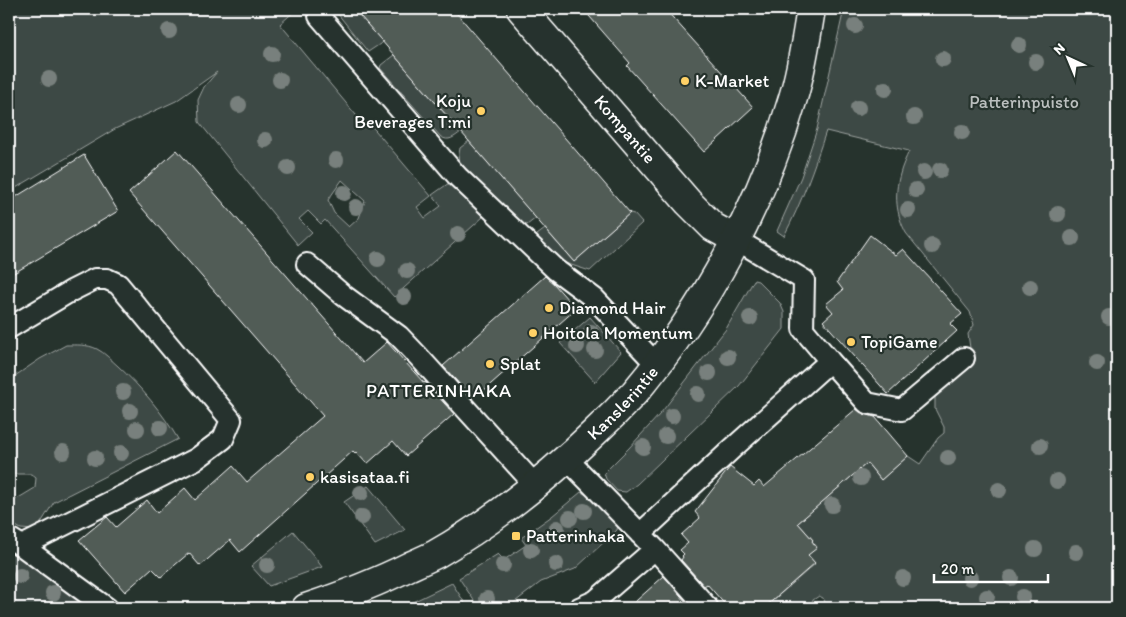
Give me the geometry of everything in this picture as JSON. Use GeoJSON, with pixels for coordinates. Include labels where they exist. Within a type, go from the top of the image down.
{"type":"FeatureCollection","features":[{"type":"Feature","properties":{"kind":"street","name":"Kompantie"},"geometry":{"type":"LineString","coordinates":[[521,9],[688,202],[713,227],[737,240]]}},
{"type":"Feature","properties":{"kind":"street","name":"Kanslerintie"},"geometry":{"type":"LineString","coordinates":[[306,608],[362,589],[436,554],[498,515],[567,459],[634,393],[657,364],[713,282],[737,240],[771,161],[794,98],[811,9]]}},
{"type":"Feature","properties":{"kind":"lane"},"geometry":{"type":"LineString","coordinates":[[319,16],[458,177],[556,270],[595,299],[657,364]]}},
{"type":"Feature","properties":{"kind":"lane"},"geometry":{"type":"LineString","coordinates":[[737,240],[804,280],[803,329],[867,403],[902,410],[964,358]]}},
{"type":"Feature","properties":{"kind":"lane"},"geometry":{"type":"LineString","coordinates":[[307,264],[343,296],[399,336],[535,485]]}},
{"type":"Feature","properties":{"kind":"lane"},"geometry":{"type":"LineString","coordinates":[[9,328],[71,291],[95,279],[107,279],[118,284],[231,420],[222,439],[196,459],[15,542],[107,608]]}},
{"type":"Feature","properties":{"kind":"lane"},"geometry":{"type":"LineString","coordinates":[[640,534],[830,361]]}},
{"type":"Feature","properties":{"kind":"lane"},"geometry":{"type":"LineString","coordinates":[[567,459],[655,549],[708,608]]}},
{"type":"Feature","properties":{"kind":"lane"},"geometry":{"type":"LineString","coordinates":[[579,608],[595,601],[655,549]]}},
{"type":"Feature","properties":{"kind":"green space"},"geometry":{"type":"Polygon","coordinates":[[[9,9],[297,9],[280,24],[366,127],[370,124],[431,196],[417,207],[425,218],[441,206],[432,195],[449,183],[483,217],[394,297],[325,220],[321,224],[308,211],[299,219],[312,232],[298,245],[199,122],[198,100],[204,87],[217,72],[176,101],[115,129],[9,192],[9,9]],[[342,180],[328,200],[334,213],[349,227],[359,218],[365,201],[342,180]]]}},
{"type":"Feature","properties":{"kind":"green space"},"geometry":{"type":"Polygon","coordinates":[[[334,9],[354,9],[383,42],[368,52],[334,9]]]}},
{"type":"Feature","properties":{"kind":"green space","name":"Patterinpuisto"},"geometry":{"type":"Polygon","coordinates":[[[844,9],[1117,9],[1117,608],[825,608],[826,604],[823,598],[819,596],[813,600],[814,608],[764,608],[815,564],[808,555],[817,547],[798,523],[867,463],[881,480],[908,456],[920,464],[938,438],[944,433],[944,427],[935,409],[935,397],[975,361],[970,348],[968,334],[974,325],[970,312],[906,233],[900,219],[897,189],[901,171],[909,151],[826,131],[807,184],[784,236],[777,231],[801,177],[817,129],[844,9]]]}},
{"type":"Feature","properties":{"kind":"green space"},"geometry":{"type":"Polygon","coordinates":[[[394,55],[461,132],[449,139],[441,137],[380,68],[381,65],[394,55]]]}},
{"type":"Feature","properties":{"kind":"green space"},"geometry":{"type":"Polygon","coordinates":[[[469,141],[536,218],[527,225],[517,223],[458,160],[460,148],[469,141]]]}},
{"type":"Feature","properties":{"kind":"green space"},"geometry":{"type":"Polygon","coordinates":[[[630,213],[634,214],[642,223],[590,271],[565,263],[537,244],[535,239],[545,229],[574,262],[630,213]]]}},
{"type":"Feature","properties":{"kind":"green space"},"geometry":{"type":"Polygon","coordinates":[[[754,280],[758,281],[780,303],[784,312],[784,329],[739,386],[637,484],[626,492],[617,491],[606,479],[604,473],[660,414],[726,329],[754,280]]]}},
{"type":"Feature","properties":{"kind":"green space"},"geometry":{"type":"Polygon","coordinates":[[[590,317],[621,352],[595,382],[560,343],[590,317]]]}},
{"type":"Feature","properties":{"kind":"green space"},"geometry":{"type":"Polygon","coordinates":[[[66,345],[89,346],[105,355],[143,391],[178,439],[54,502],[39,526],[34,530],[21,529],[9,522],[9,496],[15,500],[35,488],[36,478],[31,474],[10,474],[9,476],[9,380],[40,359],[66,345]]]}},
{"type":"Feature","properties":{"kind":"green space"},"geometry":{"type":"Polygon","coordinates":[[[368,486],[405,530],[375,545],[344,502],[368,486]]]}},
{"type":"Feature","properties":{"kind":"green space"},"geometry":{"type":"Polygon","coordinates":[[[581,492],[589,496],[618,525],[617,530],[575,569],[541,582],[507,608],[479,608],[459,578],[498,554],[504,560],[526,545],[521,538],[581,492]]]}},
{"type":"Feature","properties":{"kind":"green space"},"geometry":{"type":"Polygon","coordinates":[[[293,531],[322,567],[269,586],[251,566],[293,531]]]}},
{"type":"Feature","properties":{"kind":"green space"},"geometry":{"type":"Polygon","coordinates":[[[9,549],[61,585],[84,608],[9,608],[9,549]]]}},
{"type":"Feature","properties":{"kind":"green space"},"geometry":{"type":"Polygon","coordinates":[[[452,583],[468,608],[400,608],[452,583]]]}},
{"type":"Feature","properties":{"kind":"building"},"geometry":{"type":"Polygon","coordinates":[[[354,9],[453,9],[630,213],[574,262],[354,9]]]}},
{"type":"Feature","properties":{"kind":"building","name":"K-Market"},"geometry":{"type":"Polygon","coordinates":[[[583,9],[665,9],[753,107],[704,152],[627,66],[630,63],[583,9]]]}},
{"type":"Feature","properties":{"kind":"building"},"geometry":{"type":"Polygon","coordinates":[[[177,150],[363,363],[387,342],[454,414],[406,456],[393,441],[367,464],[353,451],[240,552],[230,540],[200,566],[189,553],[161,577],[152,568],[125,592],[79,540],[107,517],[116,527],[147,500],[157,513],[185,488],[195,500],[233,466],[247,482],[323,416],[129,193],[177,150]]]}},
{"type":"Feature","properties":{"kind":"building"},"geometry":{"type":"Polygon","coordinates":[[[84,155],[118,211],[9,276],[9,201],[84,155]]]}},
{"type":"Feature","properties":{"kind":"building"},"geometry":{"type":"Polygon","coordinates":[[[870,235],[896,255],[903,249],[962,314],[950,324],[957,331],[888,394],[823,321],[833,312],[826,304],[843,290],[837,282],[870,235]]]}},
{"type":"Feature","properties":{"kind":"building"},"geometry":{"type":"Polygon","coordinates":[[[545,276],[576,309],[483,391],[472,398],[443,366],[545,276]]]}},
{"type":"Feature","properties":{"kind":"building"},"geometry":{"type":"Polygon","coordinates":[[[856,409],[864,414],[875,417],[908,456],[881,480],[867,463],[798,523],[813,540],[817,548],[808,555],[815,563],[764,608],[728,608],[707,584],[704,586],[681,560],[684,554],[680,550],[688,543],[681,535],[700,518],[695,512],[730,467],[754,486],[759,481],[764,487],[856,409]]]}},
{"type":"Feature","properties":{"kind":"building"},"geometry":{"type":"Polygon","coordinates":[[[664,576],[686,602],[679,608],[628,608],[664,576]]]}},
{"type":"Feature","properties":{"kind":"place","name":"K-Market"},"geometry":{"type":"Point","coordinates":[685,81]}},
{"type":"Feature","properties":{"kind":"place","name":"Koju Beverages T:mi"},"geometry":{"type":"Point","coordinates":[481,111]}},
{"type":"Feature","properties":{"kind":"place","name":"Diamond Hair"},"geometry":{"type":"Point","coordinates":[549,308]}},
{"type":"Feature","properties":{"kind":"place","name":"Hoitola Momentum"},"geometry":{"type":"Point","coordinates":[533,333]}},
{"type":"Feature","properties":{"kind":"place","name":"TopiGame"},"geometry":{"type":"Point","coordinates":[851,342]}},
{"type":"Feature","properties":{"kind":"place","name":"Splat"},"geometry":{"type":"Point","coordinates":[490,364]}},
{"type":"Feature","properties":{"kind":"place","name":"kasisataa.fi"},"geometry":{"type":"Point","coordinates":[310,477]}},
{"type":"Feature","properties":{"kind":"place","name":"Patterinhaka"},"geometry":{"type":"Point","coordinates":[516,536]}},
{"type":"Feature","properties":{"kind":"district","name":"PATTERINHAKA"},"geometry":{"type":"Point","coordinates":[439,390]}}]}
